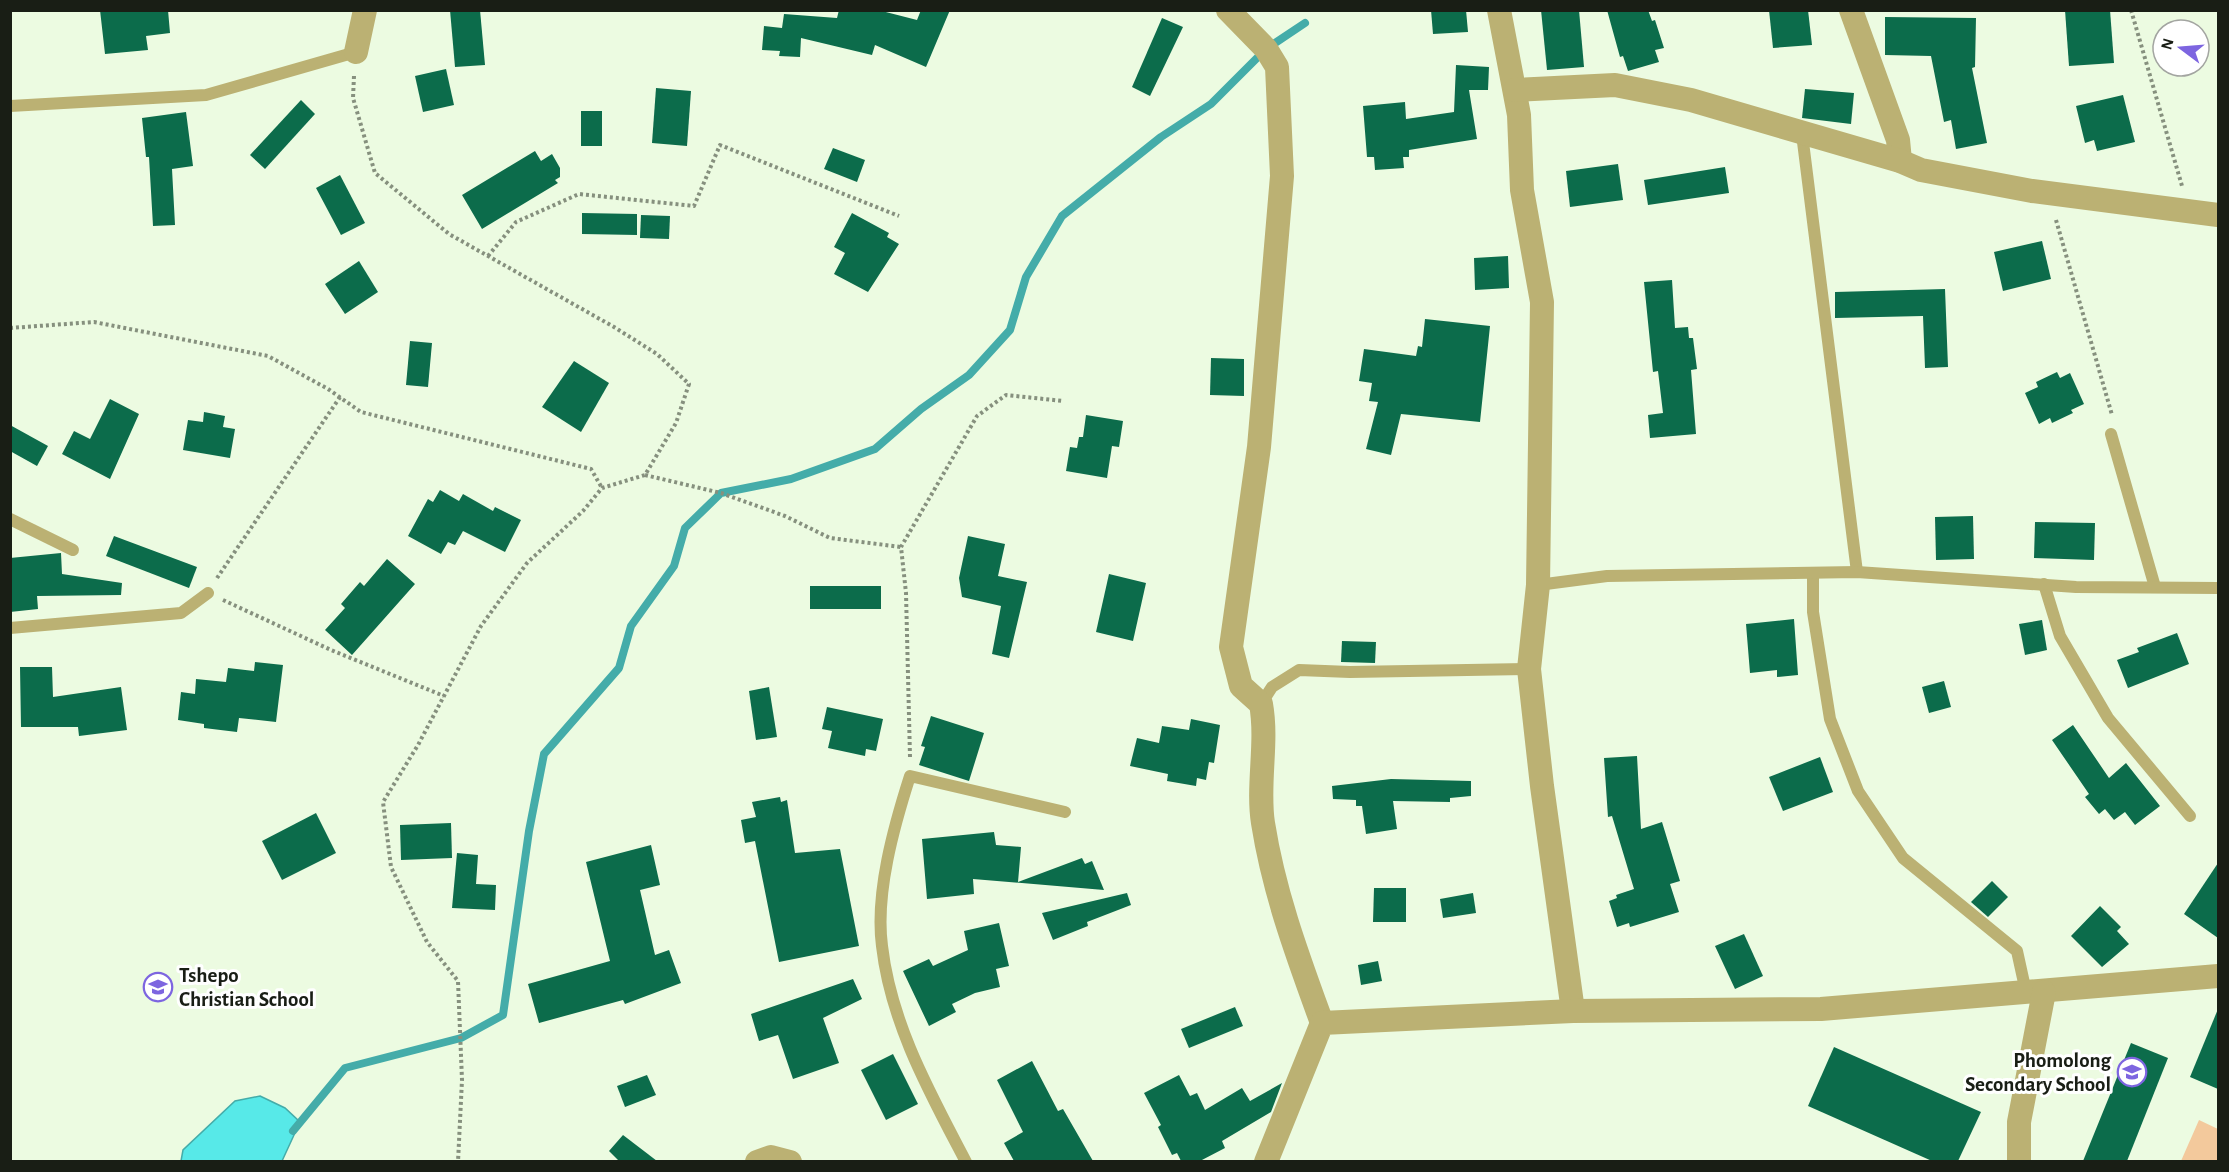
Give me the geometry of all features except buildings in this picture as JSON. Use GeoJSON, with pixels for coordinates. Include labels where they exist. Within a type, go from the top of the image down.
{"type":"FeatureCollection","features":[{"type":"Feature","properties":{"kind":"street"},"geometry":{"type":"LineString","coordinates":[[356,52],[365,10]]}},
{"type":"Feature","properties":{"kind":"street"},"geometry":{"type":"LineString","coordinates":[[1228,10],[1266,49],[1276,67],[1281,165],[1259,447],[1231,647],[1241,686],[1261,704],[1265,724],[1262,821],[1284,921],[1322,1023],[1266,1161]]}},
{"type":"Feature","properties":{"kind":"street"},"geometry":{"type":"LineString","coordinates":[[1499,10],[1519,115],[1522,190],[1542,302],[1538,585],[1529,669],[1542,786],[1573,1011]]}},
{"type":"Feature","properties":{"kind":"street"},"geometry":{"type":"LineString","coordinates":[[1851,10],[1898,140],[1900,161]]}},
{"type":"Feature","properties":{"kind":"street"},"geometry":{"type":"LineString","coordinates":[[1515,90],[1615,85],[1691,100],[1900,161],[1921,170],[2049,193],[2218,215]]}},
{"type":"Feature","properties":{"kind":"street"},"geometry":{"type":"LineString","coordinates":[[1322,1023],[1573,1011],[1821,1009],[2218,976]]}},
{"type":"Feature","properties":{"kind":"street"},"geometry":{"type":"LineString","coordinates":[[2019,1161],[2019,1122],[2035,992]]}},
{"type":"Feature","properties":{"kind":"street"},"geometry":{"type":"LineString","coordinates":[[757,1161],[771,1157],[790,1161]]}},
{"type":"Feature","properties":{"kind":"lane"},"geometry":{"type":"LineString","coordinates":[[10,106],[206,95],[356,52]]}},
{"type":"Feature","properties":{"kind":"lane"},"geometry":{"type":"LineString","coordinates":[[1802,134],[1857,572]]}},
{"type":"Feature","properties":{"kind":"lane"},"geometry":{"type":"LineString","coordinates":[[2112,440],[2155,587]]}},
{"type":"Feature","properties":{"kind":"lane"},"geometry":{"type":"LineString","coordinates":[[10,519],[73,550]]}},
{"type":"Feature","properties":{"kind":"lane"},"geometry":{"type":"LineString","coordinates":[[1538,585],[1606,576],[1857,572],[2044,584],[2218,588]]}},
{"type":"Feature","properties":{"kind":"lane"},"geometry":{"type":"LineString","coordinates":[[1813,574],[1813,612],[1830,719],[1857,791],[1903,858],[2017,951],[2035,992]]}},
{"type":"Feature","properties":{"kind":"lane"},"geometry":{"type":"LineString","coordinates":[[2044,584],[2060,636],[2108,718],[2190,816]]}},
{"type":"Feature","properties":{"kind":"lane"},"geometry":{"type":"LineString","coordinates":[[10,628],[181,613],[208,593]]}},
{"type":"Feature","properties":{"kind":"lane"},"geometry":{"type":"LineString","coordinates":[[1261,704],[1272,687],[1299,670],[1350,672],[1529,669]]}},
{"type":"Feature","properties":{"kind":"lane"},"geometry":{"type":"LineString","coordinates":[[966,1161],[920,1073],[894,1002],[882,945],[881,902],[899,810],[910,776],[1065,812]]}},
{"type":"Feature","properties":{"kind":"path"},"geometry":{"type":"LineString","coordinates":[[2131,10],[2189,213]]}},
{"type":"Feature","properties":{"kind":"path"},"geometry":{"type":"LineString","coordinates":[[356,52],[353,98],[375,173],[449,234],[657,354],[689,384],[676,423],[645,475]]}},
{"type":"Feature","properties":{"kind":"path"},"geometry":{"type":"LineString","coordinates":[[488,256],[516,222],[579,194],[694,206],[720,145],[899,216]]}},
{"type":"Feature","properties":{"kind":"path"},"geometry":{"type":"LineString","coordinates":[[2049,193],[2120,442],[2112,440]]}},
{"type":"Feature","properties":{"kind":"path"},"geometry":{"type":"LineString","coordinates":[[10,328],[94,322],[268,356],[361,412],[591,469],[602,488]]}},
{"type":"Feature","properties":{"kind":"path"},"geometry":{"type":"LineString","coordinates":[[910,776],[906,593],[901,547],[977,416],[1006,395],[1063,401]]}},
{"type":"Feature","properties":{"kind":"path"},"geometry":{"type":"LineString","coordinates":[[339,397],[208,593],[331,650],[445,696]]}},
{"type":"Feature","properties":{"kind":"path"},"geometry":{"type":"LineString","coordinates":[[458,1161],[462,1080],[458,981],[427,942],[391,867],[383,802],[445,696],[482,626],[527,563],[583,511],[602,488],[645,475],[721,494],[785,516],[830,538],[901,547]]}},
{"type":"Feature","properties":{"kind":"shaded area"},"geometry":{"type":"Polygon","coordinates":[[[2199,1120],[2218,1129],[2218,1161],[2181,1161],[2199,1120]]]}},
{"type":"Feature","properties":{"kind":"water"},"geometry":{"type":"Polygon","coordinates":[[[260,1096],[285,1108],[300,1122],[282,1161],[181,1161],[183,1150],[235,1101],[260,1096]]]}},
{"type":"Feature","properties":{"kind":"waterway"},"geometry":{"type":"LineString","coordinates":[[293,1131],[345,1068],[461,1038],[503,1015],[529,831],[544,754],[619,668],[631,626],[674,566],[685,528],[721,493],[791,479],[875,449],[921,409],[969,375],[1010,330],[1026,277],[1062,216],[1161,137],[1211,104],[1266,49],[1305,23]]}},
{"type":"Feature","properties":{"kind":"place","name":"Tshepo Christian School"},"geometry":{"type":"Point","coordinates":[158,987]}},
{"type":"Feature","properties":{"kind":"place","name":"Phomolong Secondary School"},"geometry":{"type":"Point","coordinates":[2132,1072]}}]}
